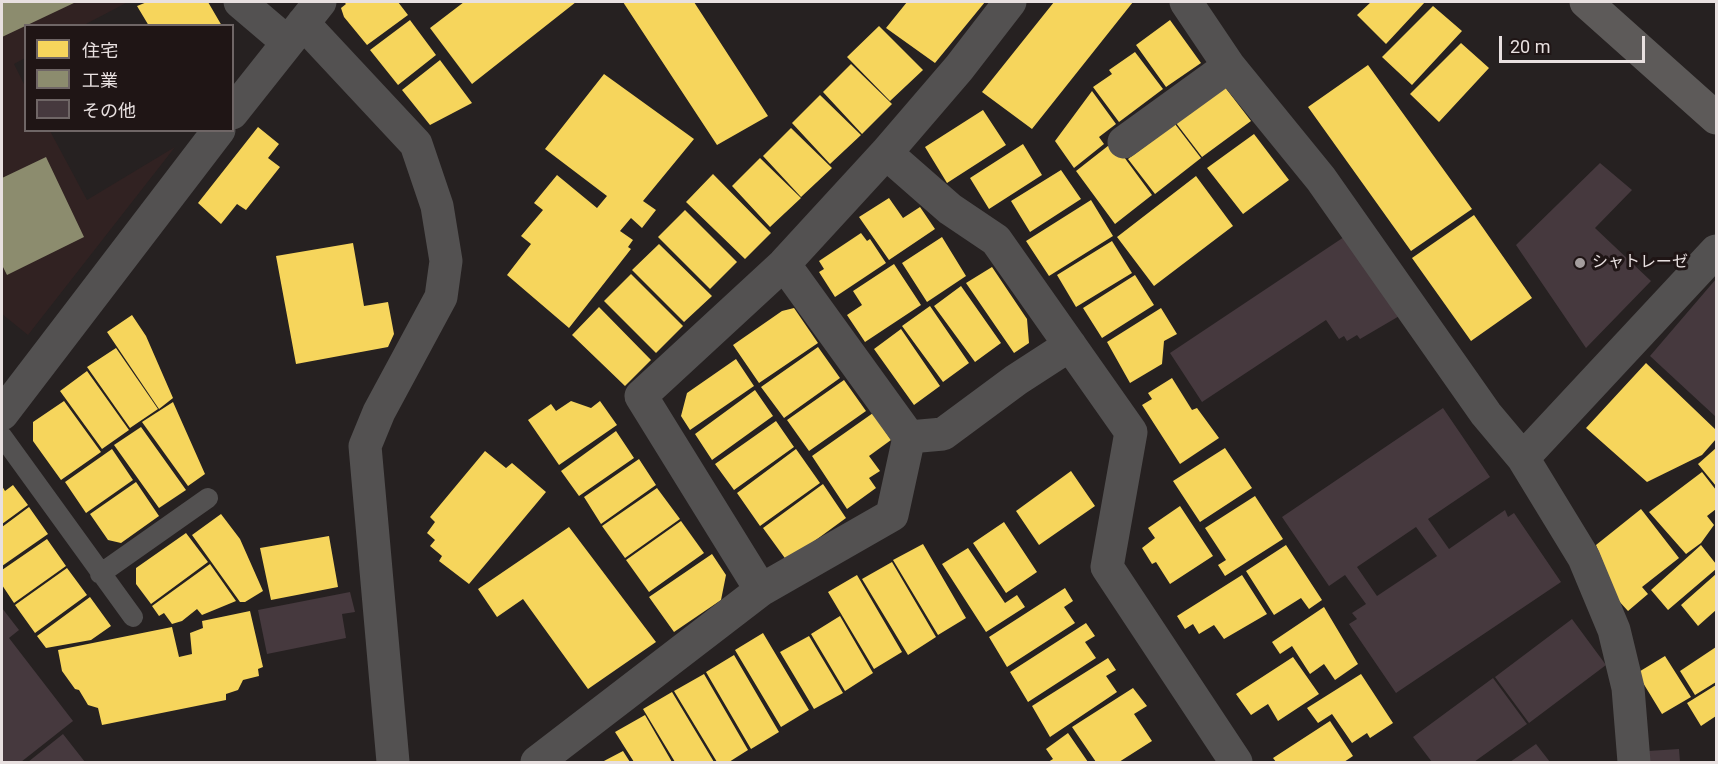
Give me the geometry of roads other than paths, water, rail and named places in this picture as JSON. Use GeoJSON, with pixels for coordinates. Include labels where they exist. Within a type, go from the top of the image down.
{"type":"FeatureCollection","features":[{"type":"Feature","properties":{"kind":"main road"},"geometry":{"type":"LineString","coordinates":[[1586,2],[1716,118]]}},
{"type":"Feature","properties":{"kind":"street"},"geometry":{"type":"LineString","coordinates":[[240,2],[304,22],[416,144],[437,206],[446,261],[441,297],[380,412],[365,446],[393,762]]}},
{"type":"Feature","properties":{"kind":"street"},"geometry":{"type":"LineString","coordinates":[[761,590],[641,396],[784,264],[886,153],[959,68],[1010,2]]}},
{"type":"Feature","properties":{"kind":"street"},"geometry":{"type":"LineString","coordinates":[[1186,2],[1229,66],[1321,179],[1486,414],[1522,458],[1584,558],[1614,630],[1628,688],[1634,762]]}},
{"type":"Feature","properties":{"kind":"street"},"geometry":{"type":"LineString","coordinates":[[234,110],[304,22]]}},
{"type":"Feature","properties":{"kind":"street"},"geometry":{"type":"LineString","coordinates":[[1124,142],[1229,66]]}},
{"type":"Feature","properties":{"kind":"street"},"geometry":{"type":"LineString","coordinates":[[2,414],[217,132]]}},
{"type":"Feature","properties":{"kind":"street"},"geometry":{"type":"LineString","coordinates":[[886,153],[950,208],[996,240],[1131,432],[1107,567],[1236,762]]}},
{"type":"Feature","properties":{"kind":"street"},"geometry":{"type":"LineString","coordinates":[[1522,458],[1716,250]]}},
{"type":"Feature","properties":{"kind":"street"},"geometry":{"type":"LineString","coordinates":[[537,762],[761,590],[892,515],[909,437],[784,264]]}},
{"type":"Feature","properties":{"kind":"street"},"geometry":{"type":"LineString","coordinates":[[909,437],[943,434],[1016,380],[1070,345]]}},
{"type":"Feature","properties":{"kind":"lane"},"geometry":{"type":"LineString","coordinates":[[2,436],[134,618]]}},
{"type":"Feature","properties":{"kind":"lane"},"geometry":{"type":"LineString","coordinates":[[100,574],[208,498]]}},
{"type":"Feature","properties":{"kind":"place","name":"シャトレーゼ"},"geometry":{"type":"Point","coordinates":[1580,263]}}]}
